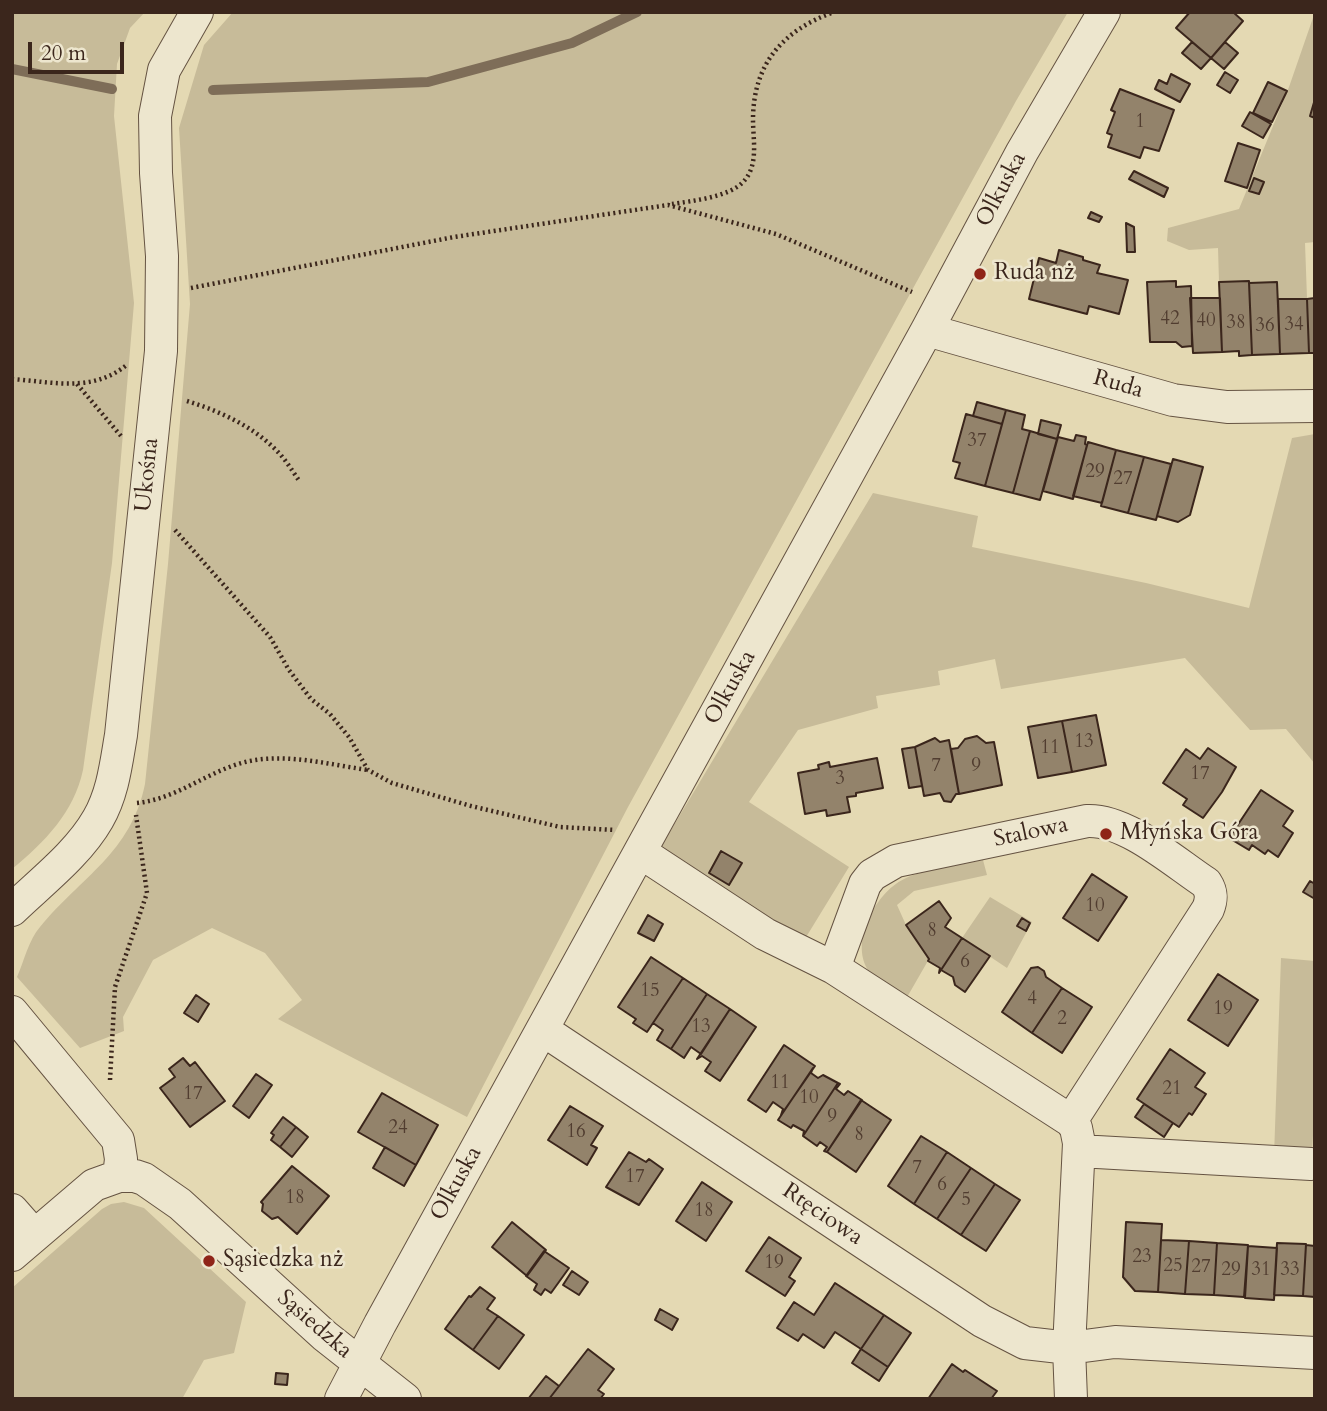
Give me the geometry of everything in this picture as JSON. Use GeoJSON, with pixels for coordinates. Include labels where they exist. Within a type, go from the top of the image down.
{"type":"FeatureCollection","features":[{"type":"Feature","properties":{"kind":"street","name":"Ukośna"},"geometry":{"type":"LineString","coordinates":[[12,910],[74,850],[98,819],[113,784],[122,723],[162,327],[162,243],[156,173],[155,116],[164,69],[197,12]]}},
{"type":"Feature","properties":{"kind":"street","name":"Olkuska"},"geometry":{"type":"LineString","coordinates":[[341,1399],[543,1030],[633,842],[934,317],[1022,152],[1104,12]]}},
{"type":"Feature","properties":{"kind":"street","name":"Ruda"},"geometry":{"type":"LineString","coordinates":[[934,317],[1173,400],[1227,407],[1315,406]]}},
{"type":"Feature","properties":{"kind":"street","name":"Stalowa"},"geometry":{"type":"LineString","coordinates":[[835,968],[866,884],[882,867],[896,861],[1087,821],[1101,821],[1123,828],[1206,883],[1211,890],[1212,900],[1070,1121]]}},
{"type":"Feature","properties":{"kind":"street"},"geometry":{"type":"LineString","coordinates":[[633,842],[765,934],[835,968],[1070,1121],[1079,1136],[1069,1348],[1071,1399]]}},
{"type":"Feature","properties":{"kind":"street"},"geometry":{"type":"LineString","coordinates":[[12,1013],[118,1140],[121,1159],[119,1176],[94,1185],[23,1245],[12,1210]]}},
{"type":"Feature","properties":{"kind":"street","name":"Rtęciowa"},"geometry":{"type":"LineString","coordinates":[[543,1030],[982,1321],[1025,1343],[1069,1348]]}},
{"type":"Feature","properties":{"kind":"street"},"geometry":{"type":"LineString","coordinates":[[1079,1151],[1311,1164]]}},
{"type":"Feature","properties":{"kind":"street","name":"Sąsiedzka"},"geometry":{"type":"LineString","coordinates":[[119,1176],[144,1179],[180,1204],[289,1304],[405,1399]]}},
{"type":"Feature","properties":{"kind":"street"},"geometry":{"type":"LineString","coordinates":[[1069,1348],[1115,1342],[1315,1353]]}},
{"type":"Feature","properties":{"kind":"path"},"geometry":{"type":"LineString","coordinates":[[163,294],[454,237],[703,200],[741,184],[750,173],[758,80],[767,61],[787,35],[834,12]]}},
{"type":"Feature","properties":{"kind":"path"},"geometry":{"type":"LineString","coordinates":[[668,205],[776,234],[934,317]]}},
{"type":"Feature","properties":{"kind":"path"},"geometry":{"type":"LineString","coordinates":[[12,379],[94,383],[123,369],[139,356],[162,327]]}},
{"type":"Feature","properties":{"kind":"path"},"geometry":{"type":"LineString","coordinates":[[77,384],[122,436]]}},
{"type":"Feature","properties":{"kind":"path"},"geometry":{"type":"LineString","coordinates":[[176,397],[220,412],[261,437],[278,452],[300,482]]}},
{"type":"Feature","properties":{"kind":"path"},"geometry":{"type":"LineString","coordinates":[[170,525],[270,637],[289,670],[311,699],[330,715],[349,737],[368,770]]}},
{"type":"Feature","properties":{"kind":"path"},"geometry":{"type":"LineString","coordinates":[[110,1081],[115,987],[147,892],[136,817],[131,803],[153,801],[237,765],[277,758],[368,770],[392,783],[471,806],[633,842]]}},
{"type":"Feature","properties":{"kind":"shaded area"},"geometry":{"type":"Polygon","coordinates":[[[12,12],[145,12],[130,28],[117,64],[114,116],[134,303],[112,563],[83,770],[79,785],[65,813],[47,837],[12,869],[12,12]]]}},
{"type":"Feature","properties":{"kind":"shaded area"},"geometry":{"type":"Polygon","coordinates":[[[233,12],[1068,12],[1016,101],[628,807],[467,1117],[278,1019],[302,1000],[265,953],[212,928],[153,960],[123,1017],[124,1031],[80,1048],[17,977],[36,932],[103,863],[128,828],[138,808],[145,784],[168,564],[190,304],[179,128],[204,45],[233,12]]]}},
{"type":"Feature","properties":{"kind":"shaded area"},"geometry":{"type":"Polygon","coordinates":[[[1315,12],[1315,242],[1305,243],[1307,298],[1278,299],[1277,283],[1219,282],[1218,248],[1189,250],[1167,241],[1168,228],[1239,209],[1289,87],[1315,12]]]}},
{"type":"Feature","properties":{"kind":"shaded area"},"geometry":{"type":"Polygon","coordinates":[[[1315,434],[1315,764],[1286,729],[1250,730],[1185,658],[1001,689],[995,659],[938,671],[940,685],[876,696],[878,708],[798,730],[749,802],[849,867],[800,947],[659,850],[873,493],[978,516],[972,547],[1146,583],[1249,608],[1292,438],[1315,434]]]}},
{"type":"Feature","properties":{"kind":"shaded area"},"geometry":{"type":"Polygon","coordinates":[[[983,860],[987,875],[914,891],[897,905],[906,925],[929,959],[906,999],[874,978],[864,962],[863,935],[874,908],[883,896],[893,886],[912,876],[983,860]]]}},
{"type":"Feature","properties":{"kind":"shaded area"},"geometry":{"type":"Polygon","coordinates":[[[990,897],[1032,922],[1007,968],[962,938],[990,897]]]}},
{"type":"Feature","properties":{"kind":"shaded area"},"geometry":{"type":"Polygon","coordinates":[[[1281,958],[1315,961],[1315,1100],[1312,1153],[1274,1156],[1281,958]]]}},
{"type":"Feature","properties":{"kind":"shaded area"},"geometry":{"type":"Polygon","coordinates":[[[124,1202],[144,1208],[246,1302],[234,1353],[204,1360],[182,1399],[12,1399],[12,1288],[102,1209],[124,1202]]]}},
{"type":"Feature","properties":{"kind":"building"},"geometry":{"type":"Polygon","coordinates":[[[1190,12],[1233,12],[1243,21],[1211,58],[1176,28],[1190,12]]]}},
{"type":"Feature","properties":{"kind":"building"},"geometry":{"type":"Polygon","coordinates":[[[1192,42],[1211,58],[1201,69],[1182,53],[1192,42]]]}},
{"type":"Feature","properties":{"kind":"building"},"geometry":{"type":"Polygon","coordinates":[[[1225,42],[1238,53],[1224,69],[1211,58],[1225,42]]]}},
{"type":"Feature","properties":{"kind":"building"},"geometry":{"type":"Polygon","coordinates":[[[1225,72],[1238,80],[1230,93],[1217,85],[1225,72]]]}},
{"type":"Feature","properties":{"kind":"building"},"geometry":{"type":"Polygon","coordinates":[[[1171,74],[1190,84],[1180,102],[1155,89],[1159,80],[1167,84],[1171,74]]]}},
{"type":"Feature","properties":{"kind":"building"},"geometry":{"type":"Polygon","coordinates":[[[1268,82],[1287,91],[1272,122],[1253,113],[1268,82]]]}},
{"type":"Feature","properties":{"kind":"building"},"geometry":{"type":"Polygon","coordinates":[[[1120,89],[1174,110],[1159,151],[1144,147],[1140,158],[1108,147],[1112,135],[1107,133],[1115,112],[1111,110],[1120,89]]]}},
{"type":"Feature","properties":{"kind":"building"},"geometry":{"type":"Polygon","coordinates":[[[1315,99],[1315,118],[1310,116],[1315,99]]]}},
{"type":"Feature","properties":{"kind":"building"},"geometry":{"type":"Polygon","coordinates":[[[1250,112],[1271,124],[1263,138],[1242,126],[1250,112]]]}},
{"type":"Feature","properties":{"kind":"building"},"geometry":{"type":"Polygon","coordinates":[[[1238,143],[1260,150],[1247,188],[1225,181],[1238,143]]]}},
{"type":"Feature","properties":{"kind":"building"},"geometry":{"type":"Polygon","coordinates":[[[1134,171],[1168,188],[1164,197],[1129,179],[1134,171]]]}},
{"type":"Feature","properties":{"kind":"building"},"geometry":{"type":"Polygon","coordinates":[[[1254,178],[1264,182],[1259,194],[1249,191],[1254,178]]]}},
{"type":"Feature","properties":{"kind":"building"},"geometry":{"type":"Polygon","coordinates":[[[1091,212],[1102,217],[1099,222],[1088,218],[1091,212]]]}},
{"type":"Feature","properties":{"kind":"building"},"geometry":{"type":"Polygon","coordinates":[[[1126,223],[1134,227],[1135,252],[1127,252],[1126,223]]]}},
{"type":"Feature","properties":{"kind":"building"},"geometry":{"type":"Polygon","coordinates":[[[1059,250],[1100,265],[1097,273],[1128,280],[1119,314],[1089,306],[1087,314],[1029,299],[1039,258],[1056,263],[1059,250]]]}},
{"type":"Feature","properties":{"kind":"building"},"geometry":{"type":"Polygon","coordinates":[[[1176,281],[1176,287],[1191,286],[1192,346],[1182,347],[1176,342],[1150,342],[1147,282],[1176,281]]]}},
{"type":"Feature","properties":{"kind":"building"},"geometry":{"type":"Polygon","coordinates":[[[1249,281],[1252,355],[1239,356],[1239,351],[1222,352],[1219,282],[1249,281]]]}},
{"type":"Feature","properties":{"kind":"building"},"geometry":{"type":"Polygon","coordinates":[[[1277,282],[1280,354],[1252,355],[1249,283],[1277,282]]]}},
{"type":"Feature","properties":{"kind":"building"},"geometry":{"type":"Polygon","coordinates":[[[1190,298],[1220,298],[1222,352],[1193,353],[1190,298]]]}},
{"type":"Feature","properties":{"kind":"building"},"geometry":{"type":"Polygon","coordinates":[[[1315,298],[1315,353],[1309,353],[1307,299],[1315,298]]]}},
{"type":"Feature","properties":{"kind":"building"},"geometry":{"type":"Polygon","coordinates":[[[1278,299],[1307,299],[1309,353],[1280,354],[1278,299]]]}},
{"type":"Feature","properties":{"kind":"building"},"geometry":{"type":"Polygon","coordinates":[[[977,402],[1006,410],[1002,424],[973,416],[977,402]]]}},
{"type":"Feature","properties":{"kind":"building"},"geometry":{"type":"Polygon","coordinates":[[[1006,410],[1025,415],[1022,429],[1030,431],[1013,493],[985,486],[1006,410]]]}},
{"type":"Feature","properties":{"kind":"building"},"geometry":{"type":"Polygon","coordinates":[[[966,414],[1002,424],[985,486],[955,478],[960,463],[953,461],[966,414]]]}},
{"type":"Feature","properties":{"kind":"building"},"geometry":{"type":"Polygon","coordinates":[[[1041,420],[1061,425],[1057,439],[1038,434],[1041,420]]]}},
{"type":"Feature","properties":{"kind":"building"},"geometry":{"type":"Polygon","coordinates":[[[1030,431],[1057,439],[1040,500],[1013,493],[1030,431]]]}},
{"type":"Feature","properties":{"kind":"building"},"geometry":{"type":"Polygon","coordinates":[[[1076,435],[1086,437],[1087,445],[1073,499],[1043,491],[1058,437],[1074,441],[1076,435]]]}},
{"type":"Feature","properties":{"kind":"building"},"geometry":{"type":"Polygon","coordinates":[[[1088,442],[1116,450],[1102,503],[1073,496],[1088,442]]]}},
{"type":"Feature","properties":{"kind":"building"},"geometry":{"type":"Polygon","coordinates":[[[1116,450],[1144,457],[1128,513],[1101,506],[1116,450]]]}},
{"type":"Feature","properties":{"kind":"building"},"geometry":{"type":"Polygon","coordinates":[[[1144,457],[1171,464],[1156,520],[1128,513],[1144,457]]]}},
{"type":"Feature","properties":{"kind":"building"},"geometry":{"type":"Polygon","coordinates":[[[1173,459],[1203,467],[1190,515],[1178,522],[1157,516],[1173,459]]]}},
{"type":"Feature","properties":{"kind":"building"},"geometry":{"type":"Polygon","coordinates":[[[1096,715],[1106,765],[1072,772],[1062,721],[1096,715]]]}},
{"type":"Feature","properties":{"kind":"building"},"geometry":{"type":"Polygon","coordinates":[[[1062,721],[1072,772],[1038,778],[1028,727],[1062,721]]]}},
{"type":"Feature","properties":{"kind":"building"},"geometry":{"type":"Polygon","coordinates":[[[977,736],[986,743],[994,742],[1002,785],[959,794],[951,749],[958,748],[965,739],[977,736]]]}},
{"type":"Feature","properties":{"kind":"building"},"geometry":{"type":"Polygon","coordinates":[[[935,738],[940,742],[949,740],[959,794],[956,794],[951,802],[944,801],[940,793],[924,796],[915,747],[935,738]]]}},
{"type":"Feature","properties":{"kind":"building"},"geometry":{"type":"Polygon","coordinates":[[[915,747],[922,786],[909,788],[902,749],[915,747]]]}},
{"type":"Feature","properties":{"kind":"building"},"geometry":{"type":"Polygon","coordinates":[[[1208,748],[1236,767],[1203,818],[1183,805],[1187,799],[1163,783],[1186,749],[1200,759],[1208,748]]]}},
{"type":"Feature","properties":{"kind":"building"},"geometry":{"type":"Polygon","coordinates":[[[877,758],[883,788],[847,797],[850,812],[827,816],[826,810],[805,814],[798,773],[819,769],[818,765],[829,762],[830,767],[877,758]]]}},
{"type":"Feature","properties":{"kind":"building"},"geometry":{"type":"Polygon","coordinates":[[[1261,790],[1293,811],[1283,826],[1293,833],[1278,857],[1268,850],[1265,854],[1252,845],[1249,850],[1229,838],[1261,790]]]}},
{"type":"Feature","properties":{"kind":"building"},"geometry":{"type":"Polygon","coordinates":[[[721,851],[742,863],[729,885],[709,873],[721,851]]]}},
{"type":"Feature","properties":{"kind":"building"},"geometry":{"type":"Polygon","coordinates":[[[1092,874],[1127,897],[1098,941],[1063,918],[1092,874]]]}},
{"type":"Feature","properties":{"kind":"building"},"geometry":{"type":"Polygon","coordinates":[[[1310,881],[1315,884],[1315,899],[1303,892],[1310,881]]]}},
{"type":"Feature","properties":{"kind":"building"},"geometry":{"type":"Polygon","coordinates":[[[939,901],[951,918],[945,927],[962,938],[939,973],[940,968],[928,961],[906,925],[939,901]]]}},
{"type":"Feature","properties":{"kind":"building"},"geometry":{"type":"Polygon","coordinates":[[[648,915],[663,924],[654,941],[638,933],[648,915]]]}},
{"type":"Feature","properties":{"kind":"building"},"geometry":{"type":"Polygon","coordinates":[[[1022,918],[1030,923],[1026,931],[1017,926],[1022,918]]]}},
{"type":"Feature","properties":{"kind":"building"},"geometry":{"type":"Polygon","coordinates":[[[962,938],[990,956],[965,992],[955,985],[953,977],[941,970],[962,938]]]}},
{"type":"Feature","properties":{"kind":"building"},"geometry":{"type":"Polygon","coordinates":[[[651,957],[683,978],[647,1032],[633,1023],[636,1019],[618,1007],[651,957]]]}},
{"type":"Feature","properties":{"kind":"building"},"geometry":{"type":"Polygon","coordinates":[[[1038,967],[1044,971],[1046,977],[1062,988],[1032,1033],[1002,1012],[1031,968],[1038,967]]]}},
{"type":"Feature","properties":{"kind":"building"},"geometry":{"type":"Polygon","coordinates":[[[1218,974],[1258,1000],[1228,1046],[1188,1020],[1218,974]]]}},
{"type":"Feature","properties":{"kind":"building"},"geometry":{"type":"Polygon","coordinates":[[[683,978],[707,994],[671,1049],[657,1040],[663,1030],[653,1023],[683,978]]]}},
{"type":"Feature","properties":{"kind":"building"},"geometry":{"type":"Polygon","coordinates":[[[1062,988],[1092,1007],[1062,1053],[1032,1033],[1062,988]]]}},
{"type":"Feature","properties":{"kind":"building"},"geometry":{"type":"Polygon","coordinates":[[[707,994],[730,1009],[701,1054],[691,1047],[684,1058],[671,1049],[707,994]]]}},
{"type":"Feature","properties":{"kind":"building"},"geometry":{"type":"Polygon","coordinates":[[[196,995],[209,1004],[198,1022],[184,1013],[196,995]]]}},
{"type":"Feature","properties":{"kind":"building"},"geometry":{"type":"Polygon","coordinates":[[[730,1009],[756,1027],[720,1081],[705,1071],[711,1062],[702,1056],[697,1059],[730,1009]]]}},
{"type":"Feature","properties":{"kind":"building"},"geometry":{"type":"Polygon","coordinates":[[[784,1045],[815,1066],[781,1115],[783,1109],[773,1102],[766,1112],[748,1100],[784,1045]]]}},
{"type":"Feature","properties":{"kind":"building"},"geometry":{"type":"Polygon","coordinates":[[[1170,1049],[1205,1073],[1195,1087],[1206,1094],[1192,1115],[1189,1113],[1179,1127],[1137,1099],[1170,1049]]]}},
{"type":"Feature","properties":{"kind":"building"},"geometry":{"type":"Polygon","coordinates":[[[183,1058],[190,1066],[195,1062],[225,1101],[190,1127],[160,1088],[175,1077],[169,1069],[183,1058]]]}},
{"type":"Feature","properties":{"kind":"building"},"geometry":{"type":"Polygon","coordinates":[[[813,1068],[811,1073],[818,1078],[823,1075],[838,1083],[803,1136],[804,1131],[793,1125],[791,1128],[778,1120],[813,1068]]]}},
{"type":"Feature","properties":{"kind":"building"},"geometry":{"type":"Polygon","coordinates":[[[256,1074],[272,1085],[249,1118],[233,1106],[256,1074]]]}},
{"type":"Feature","properties":{"kind":"building"},"geometry":{"type":"Polygon","coordinates":[[[838,1083],[840,1084],[836,1089],[844,1095],[848,1091],[862,1100],[827,1152],[824,1151],[827,1147],[820,1142],[817,1146],[803,1136],[838,1083]]]}},
{"type":"Feature","properties":{"kind":"building"},"geometry":{"type":"Polygon","coordinates":[[[382,1093],[438,1125],[416,1165],[358,1132],[382,1093]]]}},
{"type":"Feature","properties":{"kind":"building"},"geometry":{"type":"Polygon","coordinates":[[[861,1100],[891,1120],[856,1172],[827,1152],[861,1100]]]}},
{"type":"Feature","properties":{"kind":"building"},"geometry":{"type":"Polygon","coordinates":[[[1144,1104],[1173,1123],[1164,1137],[1135,1117],[1144,1104]]]}},
{"type":"Feature","properties":{"kind":"building"},"geometry":{"type":"Polygon","coordinates":[[[570,1106],[603,1126],[591,1145],[597,1148],[587,1165],[548,1140],[570,1106]]]}},
{"type":"Feature","properties":{"kind":"building"},"geometry":{"type":"Polygon","coordinates":[[[283,1117],[296,1127],[280,1147],[271,1140],[274,1135],[271,1133],[283,1117]]]}},
{"type":"Feature","properties":{"kind":"building"},"geometry":{"type":"Polygon","coordinates":[[[296,1127],[308,1137],[292,1157],[280,1147],[296,1127]]]}},
{"type":"Feature","properties":{"kind":"building"},"geometry":{"type":"Polygon","coordinates":[[[921,1136],[947,1152],[914,1204],[888,1186],[921,1136]]]}},
{"type":"Feature","properties":{"kind":"building"},"geometry":{"type":"Polygon","coordinates":[[[385,1147],[416,1165],[404,1186],[373,1168],[385,1147]]]}},
{"type":"Feature","properties":{"kind":"building"},"geometry":{"type":"Polygon","coordinates":[[[629,1152],[646,1162],[649,1159],[663,1169],[639,1205],[606,1187],[629,1152]]]}},
{"type":"Feature","properties":{"kind":"building"},"geometry":{"type":"Polygon","coordinates":[[[947,1152],[971,1168],[937,1219],[914,1204],[947,1152]]]}},
{"type":"Feature","properties":{"kind":"building"},"geometry":{"type":"Polygon","coordinates":[[[292,1166],[329,1196],[297,1234],[278,1217],[272,1219],[262,1211],[261,1202],[292,1166]]]}},
{"type":"Feature","properties":{"kind":"building"},"geometry":{"type":"Polygon","coordinates":[[[971,1168],[995,1184],[961,1235],[937,1219],[971,1168]]]}},
{"type":"Feature","properties":{"kind":"building"},"geometry":{"type":"Polygon","coordinates":[[[702,1182],[732,1202],[706,1241],[676,1221],[702,1182]]]}},
{"type":"Feature","properties":{"kind":"building"},"geometry":{"type":"Polygon","coordinates":[[[995,1184],[1020,1200],[986,1251],[961,1235],[995,1184]]]}},
{"type":"Feature","properties":{"kind":"building"},"geometry":{"type":"Polygon","coordinates":[[[512,1222],[546,1250],[527,1276],[492,1247],[512,1222]]]}},
{"type":"Feature","properties":{"kind":"building"},"geometry":{"type":"Polygon","coordinates":[[[1126,1222],[1162,1224],[1158,1292],[1135,1291],[1123,1277],[1126,1222]]]}},
{"type":"Feature","properties":{"kind":"building"},"geometry":{"type":"Polygon","coordinates":[[[769,1237],[801,1258],[789,1277],[795,1281],[785,1296],[746,1271],[769,1237]]]}},
{"type":"Feature","properties":{"kind":"building"},"geometry":{"type":"Polygon","coordinates":[[[1161,1240],[1189,1241],[1185,1294],[1158,1292],[1161,1240]]]}},
{"type":"Feature","properties":{"kind":"building"},"geometry":{"type":"Polygon","coordinates":[[[1189,1241],[1217,1243],[1214,1295],[1185,1294],[1189,1241]]]}},
{"type":"Feature","properties":{"kind":"building"},"geometry":{"type":"Polygon","coordinates":[[[1217,1243],[1248,1245],[1244,1297],[1214,1295],[1217,1243]]]}},
{"type":"Feature","properties":{"kind":"building"},"geometry":{"type":"Polygon","coordinates":[[[1277,1243],[1306,1244],[1303,1296],[1274,1295],[1277,1243]]]}},
{"type":"Feature","properties":{"kind":"building"},"geometry":{"type":"Polygon","coordinates":[[[1306,1245],[1315,1246],[1315,1297],[1303,1296],[1306,1245]]]}},
{"type":"Feature","properties":{"kind":"building"},"geometry":{"type":"Polygon","coordinates":[[[1248,1246],[1277,1248],[1274,1300],[1245,1298],[1248,1246]]]}},
{"type":"Feature","properties":{"kind":"building"},"geometry":{"type":"Polygon","coordinates":[[[544,1251],[569,1268],[551,1293],[545,1289],[541,1295],[534,1290],[537,1284],[526,1276],[544,1251]]]}},
{"type":"Feature","properties":{"kind":"building"},"geometry":{"type":"Polygon","coordinates":[[[572,1271],[588,1282],[579,1295],[563,1285],[572,1271]]]}},
{"type":"Feature","properties":{"kind":"building"},"geometry":{"type":"Polygon","coordinates":[[[835,1283],[884,1315],[861,1349],[835,1332],[824,1348],[803,1334],[798,1341],[777,1328],[794,1302],[814,1315],[835,1283]]]}},
{"type":"Feature","properties":{"kind":"building"},"geometry":{"type":"Polygon","coordinates":[[[480,1287],[495,1298],[487,1309],[498,1316],[473,1350],[445,1329],[469,1296],[480,1287]]]}},
{"type":"Feature","properties":{"kind":"building"},"geometry":{"type":"Polygon","coordinates":[[[660,1309],[678,1319],[672,1330],[655,1320],[660,1309]]]}},
{"type":"Feature","properties":{"kind":"building"},"geometry":{"type":"Polygon","coordinates":[[[884,1315],[911,1333],[888,1367],[861,1349],[884,1315]]]}},
{"type":"Feature","properties":{"kind":"building"},"geometry":{"type":"Polygon","coordinates":[[[498,1316],[524,1335],[499,1369],[473,1350],[498,1316]]]}},
{"type":"Feature","properties":{"kind":"building"},"geometry":{"type":"Polygon","coordinates":[[[588,1349],[614,1369],[598,1390],[604,1394],[600,1399],[549,1399],[588,1349]]]}},
{"type":"Feature","properties":{"kind":"building"},"geometry":{"type":"Polygon","coordinates":[[[861,1349],[888,1367],[879,1381],[852,1363],[861,1349]]]}},
{"type":"Feature","properties":{"kind":"building"},"geometry":{"type":"Polygon","coordinates":[[[952,1364],[997,1391],[991,1399],[928,1399],[952,1364]]]}},
{"type":"Feature","properties":{"kind":"building"},"geometry":{"type":"Polygon","coordinates":[[[276,1373],[288,1374],[287,1385],[275,1384],[276,1373]]]}},
{"type":"Feature","properties":{"kind":"building"},"geometry":{"type":"Polygon","coordinates":[[[546,1376],[559,1386],[549,1399],[528,1399],[546,1376]]]}},
{"type":"Feature","properties":{"kind":"waterway"},"geometry":{"type":"LineString","coordinates":[[213,90],[428,82],[572,43],[637,12]]}},
{"type":"Feature","properties":{"kind":"waterway"},"geometry":{"type":"LineString","coordinates":[[12,69],[112,89]]}},
{"type":"Feature","properties":{"kind":"place","name":"Ruda nż"},"geometry":{"type":"Point","coordinates":[980,274]}},
{"type":"Feature","properties":{"kind":"place","name":"Młyńska Góra"},"geometry":{"type":"Point","coordinates":[1106,834]}},
{"type":"Feature","properties":{"kind":"place","name":"Sąsiedzka nż"},"geometry":{"type":"Point","coordinates":[209,1261]}}]}
